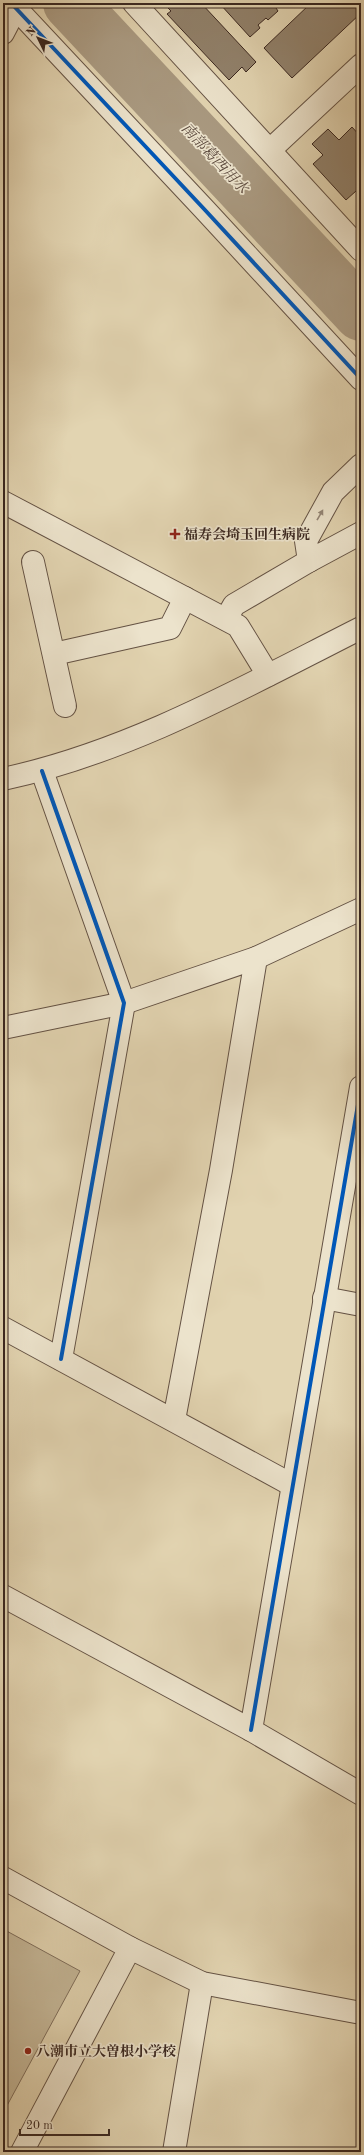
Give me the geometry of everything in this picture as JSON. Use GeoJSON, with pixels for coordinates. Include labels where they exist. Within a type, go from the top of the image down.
{"type":"FeatureCollection","features":[{"type":"Feature","properties":{"kind":"street"},"geometry":{"type":"LineString","coordinates":[[134,3],[361,250]]}},
{"type":"Feature","properties":{"kind":"street"},"geometry":{"type":"LineString","coordinates":[[3,32],[14,6],[206,210],[361,379]]}},
{"type":"Feature","properties":{"kind":"street"},"geometry":{"type":"LineString","coordinates":[[270,150],[361,65]]}},
{"type":"Feature","properties":{"kind":"street"},"geometry":{"type":"LineString","coordinates":[[309,561],[306,540],[333,492],[359,469]]}},
{"type":"Feature","properties":{"kind":"street"},"geometry":{"type":"LineString","coordinates":[[3,502],[238,626],[268,675]]}},
{"type":"Feature","properties":{"kind":"street"},"geometry":{"type":"LineString","coordinates":[[226,619],[234,605],[309,561],[361,533]]}},
{"type":"Feature","properties":{"kind":"street"},"geometry":{"type":"LineString","coordinates":[[33,562],[65,706]]}},
{"type":"Feature","properties":{"kind":"street"},"geometry":{"type":"LineString","coordinates":[[54,654],[170,628],[185,598]]}},
{"type":"Feature","properties":{"kind":"street"},"geometry":{"type":"LineString","coordinates":[[3,779],[42,771],[130,739],[213,703],[361,628]]}},
{"type":"Feature","properties":{"kind":"street"},"geometry":{"type":"LineString","coordinates":[[42,771],[124,1003],[61,1359]]}},
{"type":"Feature","properties":{"kind":"street"},"geometry":{"type":"LineString","coordinates":[[3,1028],[124,1003],[256,958],[361,908]]}},
{"type":"Feature","properties":{"kind":"street"},"geometry":{"type":"LineString","coordinates":[[174,1420],[221,1170],[256,958]]}},
{"type":"Feature","properties":{"kind":"street"},"geometry":{"type":"LineString","coordinates":[[251,1730],[361,1087]]}},
{"type":"Feature","properties":{"kind":"street"},"geometry":{"type":"LineString","coordinates":[[324,1298],[361,1305]]}},
{"type":"Feature","properties":{"kind":"street"},"geometry":{"type":"LineString","coordinates":[[3,1328],[292,1485]]}},
{"type":"Feature","properties":{"kind":"street"},"geometry":{"type":"LineString","coordinates":[[3,1596],[251,1730],[361,1794]]}},
{"type":"Feature","properties":{"kind":"street"},"geometry":{"type":"LineString","coordinates":[[3,1878],[130,1948],[202,1983],[361,2013]]}},
{"type":"Feature","properties":{"kind":"street"},"geometry":{"type":"LineString","coordinates":[[22,2152],[130,1948]]}},
{"type":"Feature","properties":{"kind":"street"},"geometry":{"type":"LineString","coordinates":[[174,2152],[202,1983]]}},
{"type":"Feature","properties":{"kind":"shaded area"},"geometry":{"type":"Polygon","coordinates":[[[3,1929],[80,1971],[3,2113],[3,1929]]]}},
{"type":"Feature","properties":{"kind":"building"},"geometry":{"type":"Polygon","coordinates":[[[163,3],[201,3],[256,62],[246,72],[242,67],[229,80],[167,14],[171,11],[163,3]]]}},
{"type":"Feature","properties":{"kind":"building"},"geometry":{"type":"Polygon","coordinates":[[[282,3],[276,8],[278,11],[268,20],[266,18],[258,25],[260,28],[250,37],[220,4],[282,3]]]}},
{"type":"Feature","properties":{"kind":"building"},"geometry":{"type":"Polygon","coordinates":[[[311,3],[357,3],[361,8],[361,13],[292,78],[264,48],[311,3]]]}},
{"type":"Feature","properties":{"kind":"building"},"geometry":{"type":"Polygon","coordinates":[[[352,127],[361,137],[361,196],[356,191],[346,200],[313,164],[323,155],[312,144],[328,129],[339,140],[352,127]]]}},
{"type":"Feature","properties":{"kind":"waterway","name":"南部葛西用水"},"geometry":{"type":"LineString","coordinates":[[70,3],[361,314]]}},
{"type":"Feature","properties":{"kind":"cycle path"},"geometry":{"type":"LineString","coordinates":[[11,3],[361,379]]}},
{"type":"Feature","properties":{"kind":"cycle path"},"geometry":{"type":"LineString","coordinates":[[42,771],[124,1003],[61,1359]]}},
{"type":"Feature","properties":{"kind":"cycle path"},"geometry":{"type":"LineString","coordinates":[[251,1730],[361,1087]]}},
{"type":"Feature","properties":{"kind":"place","name":"福寿会埼玉回生病院"},"geometry":{"type":"Point","coordinates":[175,534]}},
{"type":"Feature","properties":{"kind":"place","name":"八潮市立大曽根小学校"},"geometry":{"type":"Point","coordinates":[28,2051]}}]}
